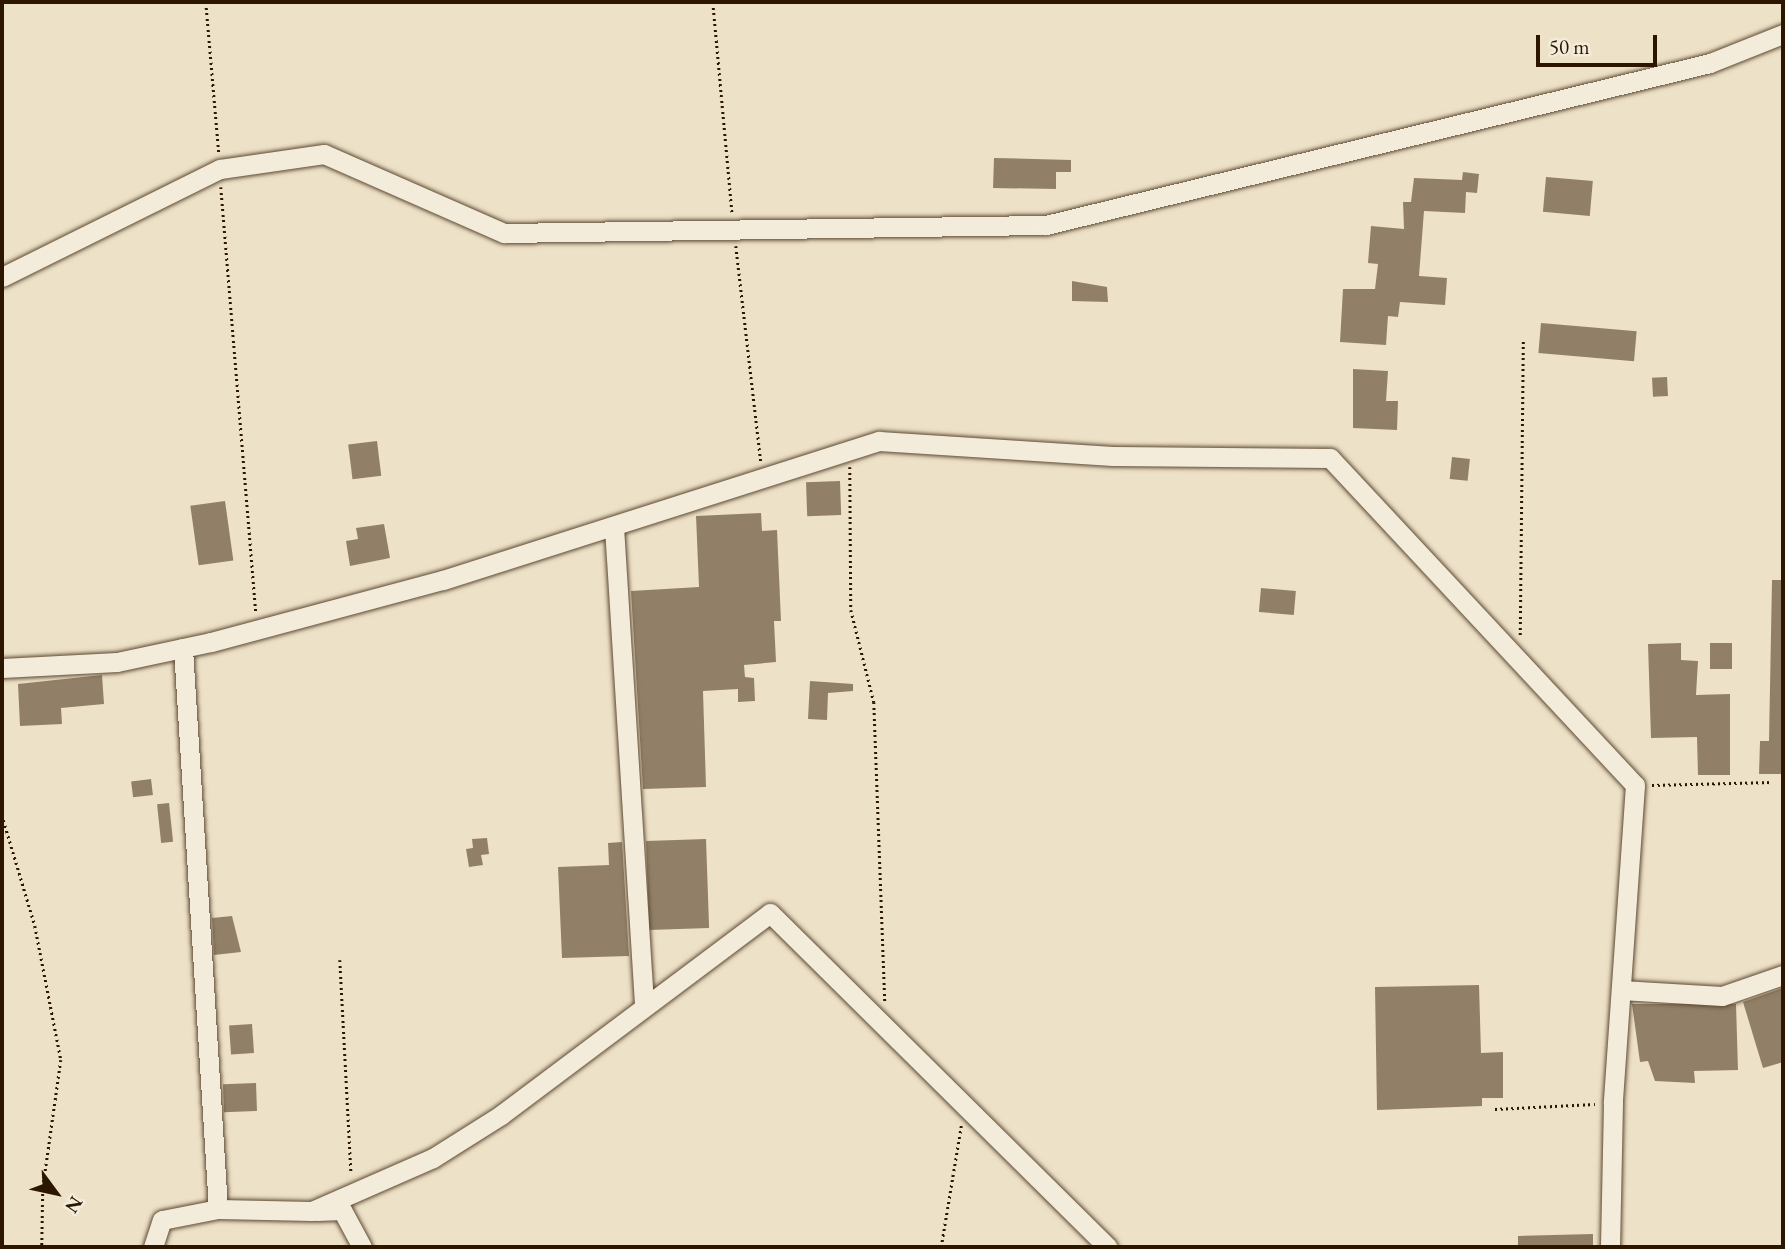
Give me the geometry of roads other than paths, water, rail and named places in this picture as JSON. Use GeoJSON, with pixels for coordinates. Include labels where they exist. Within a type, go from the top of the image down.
{"type":"FeatureCollection","features":[{"type":"Feature","properties":{"kind":"street"},"geometry":{"type":"LineString","coordinates":[[2,277],[220,169],[324,154],[504,233],[1046,225],[1710,63],[1783,34]]}},
{"type":"Feature","properties":{"kind":"street"},"geometry":{"type":"LineString","coordinates":[[2,668],[93,665],[183,648],[257,630],[614,527],[879,441],[1113,456],[1330,458],[1520,666],[1635,785],[1613,1103],[1610,1247]]}},
{"type":"Feature","properties":{"kind":"street"},"geometry":{"type":"LineString","coordinates":[[614,527],[644,1005]]}},
{"type":"Feature","properties":{"kind":"street"},"geometry":{"type":"LineString","coordinates":[[183,648],[218,1209]]}},
{"type":"Feature","properties":{"kind":"street"},"geometry":{"type":"LineString","coordinates":[[312,1211],[352,1190],[433,1158],[490,1122],[770,913],[886,1024],[1108,1247]]}},
{"type":"Feature","properties":{"kind":"street"},"geometry":{"type":"LineString","coordinates":[[1621,990],[1722,996],[1783,975]]}},
{"type":"Feature","properties":{"kind":"street"},"geometry":{"type":"LineString","coordinates":[[153,1247],[162,1220],[218,1209],[342,1210],[362,1247]]}}]}
